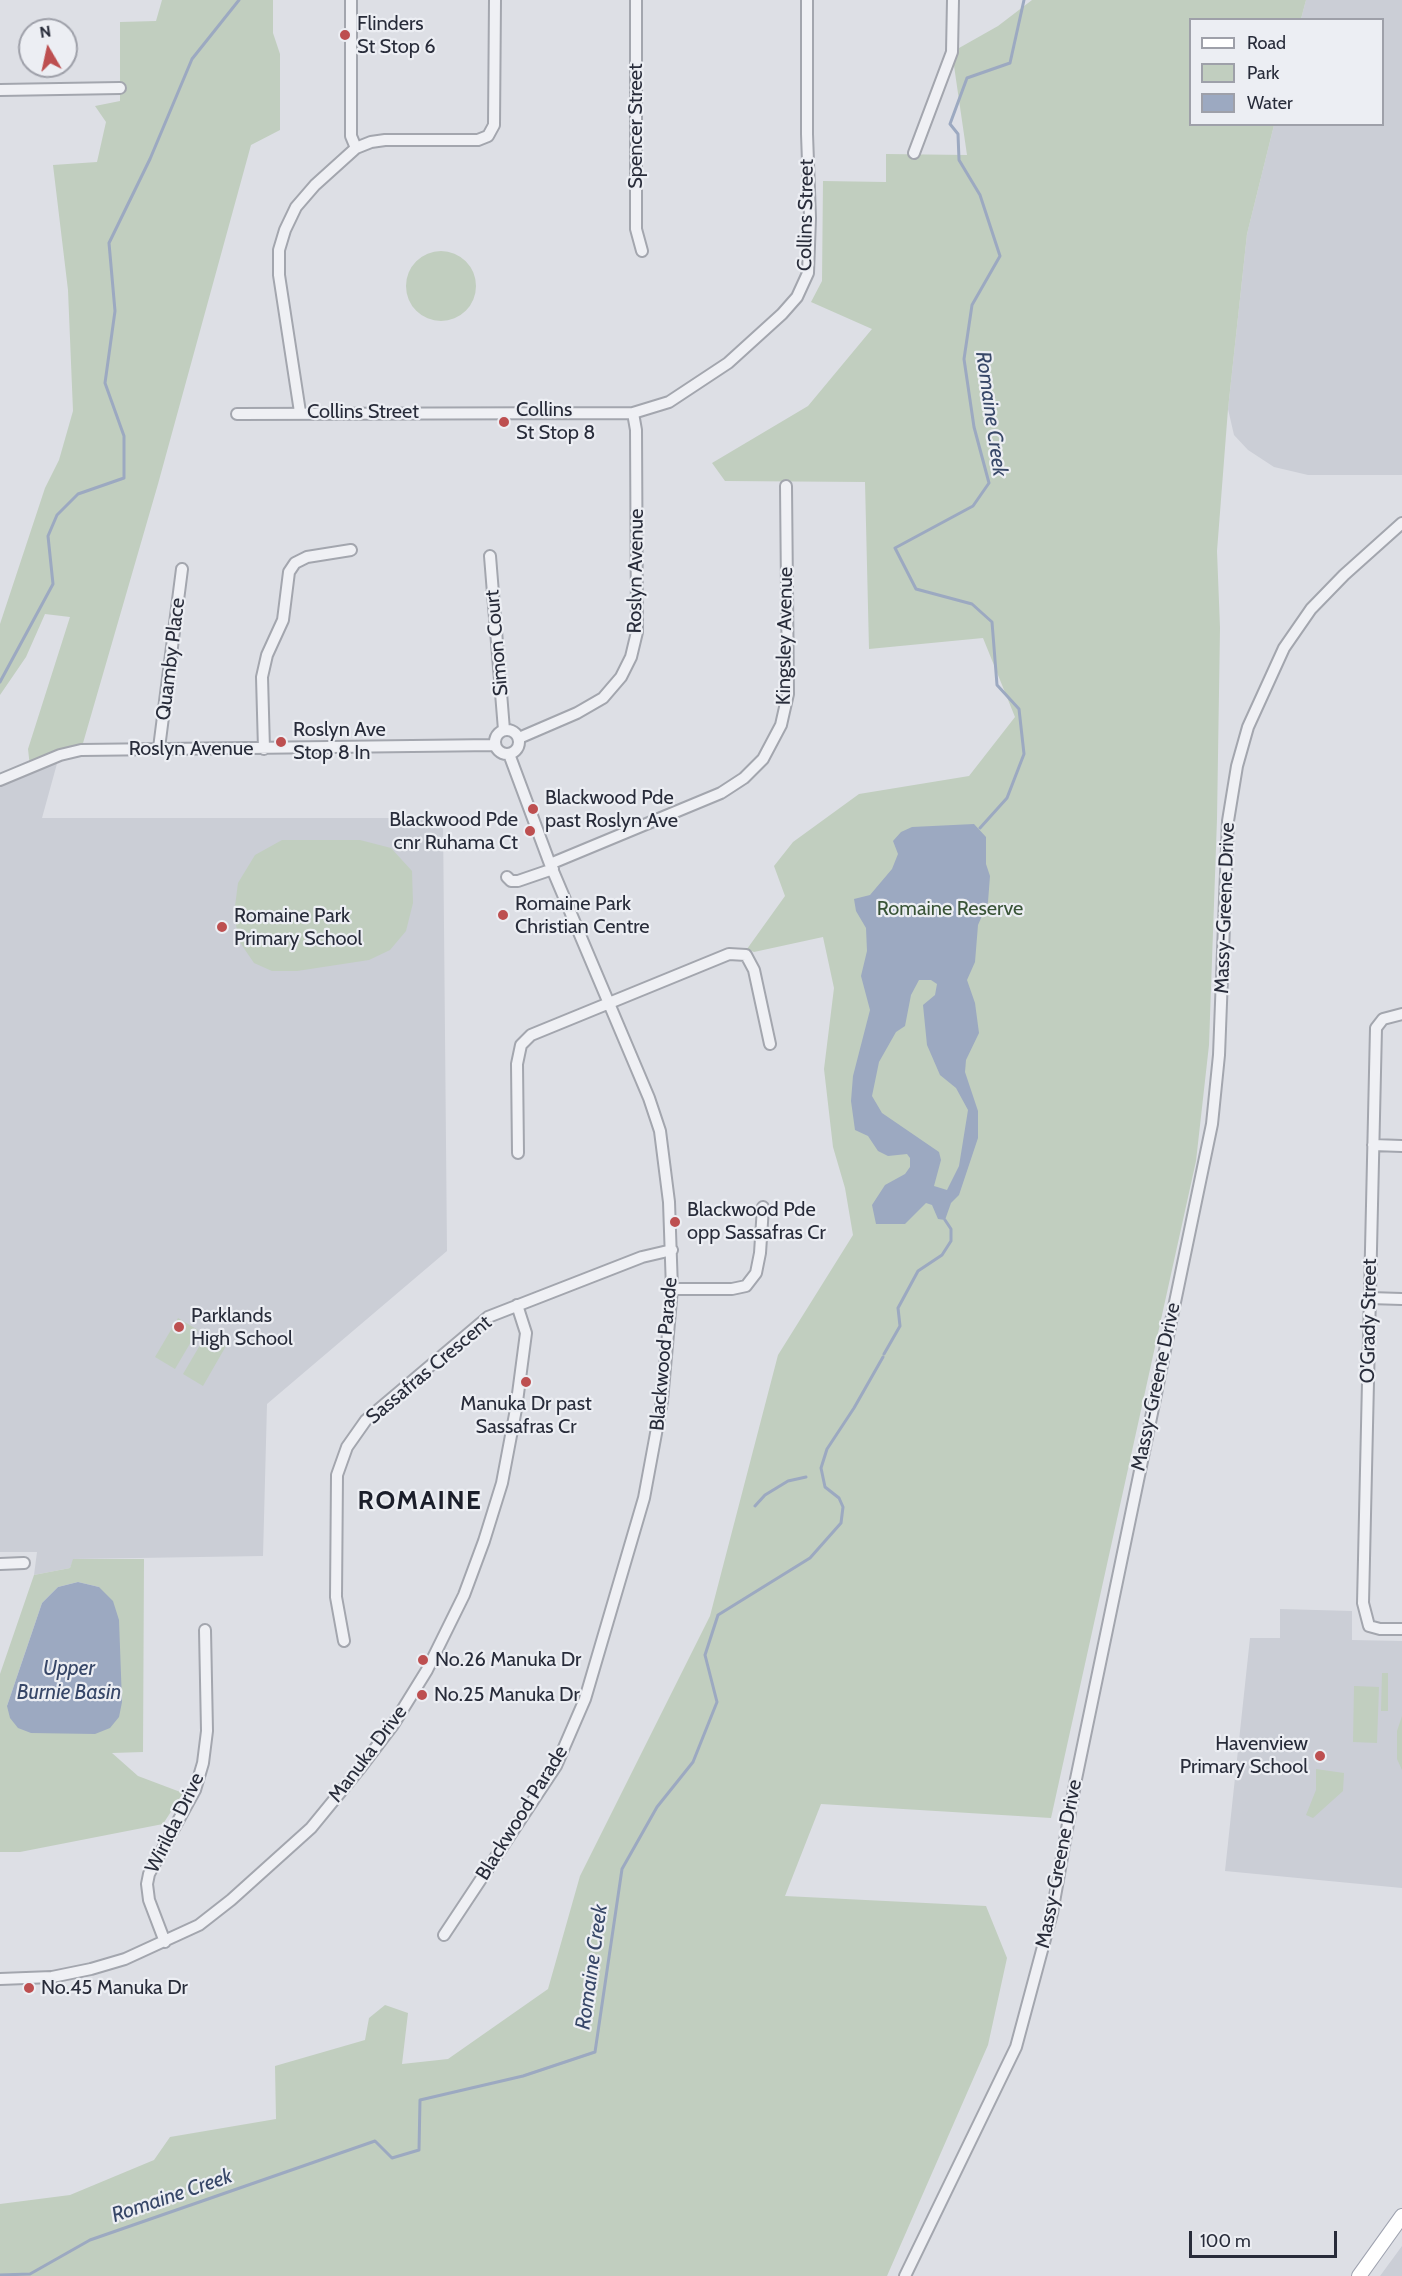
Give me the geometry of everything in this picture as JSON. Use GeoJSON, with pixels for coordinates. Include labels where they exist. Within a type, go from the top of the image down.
{"type":"FeatureCollection","features":[{"type":"Feature","properties":{"kind":"main road"},"geometry":{"type":"LineString","coordinates":[[1359,2276],[1402,2216]]}},
{"type":"Feature","properties":{"kind":"street"},"geometry":{"type":"LineString","coordinates":[[351,0],[351,135],[356,148]]}},
{"type":"Feature","properties":{"kind":"street"},"geometry":{"type":"LineString","coordinates":[[300,412],[279,275],[279,250],[285,230],[296,207],[315,185],[356,148],[385,140],[478,140],[488,136],[494,125],[495,0]]}},
{"type":"Feature","properties":{"kind":"street","name":"Spencer Street"},"geometry":{"type":"LineString","coordinates":[[636,0],[636,229],[642,251]]}},
{"type":"Feature","properties":{"kind":"street","name":"Collins Street"},"geometry":{"type":"LineString","coordinates":[[237,414],[300,412],[633,413],[669,402],[728,363],[782,314],[797,297],[808,273],[810,218],[807,134],[807,0]]}},
{"type":"Feature","properties":{"kind":"street"},"geometry":{"type":"LineString","coordinates":[[914,153],[952,52],[952,0]]}},
{"type":"Feature","properties":{"kind":"street"},"geometry":{"type":"LineString","coordinates":[[0,90],[120,88]]}},
{"type":"Feature","properties":{"kind":"street","name":"Roslyn Avenue"},"geometry":{"type":"LineString","coordinates":[[519,738],[577,713],[603,698],[621,677],[631,657],[637,632],[636,430],[633,413]]}},
{"type":"Feature","properties":{"kind":"street","name":"Kingsley Avenue"},"geometry":{"type":"LineString","coordinates":[[507,877],[511,881],[518,881],[721,793],[744,778],[763,759],[781,725],[788,694],[786,486]]}},
{"type":"Feature","properties":{"kind":"street","name":"Massy-Greene Drive"},"geometry":{"type":"LineString","coordinates":[[905,2276],[1016,2047],[1052,1912],[1076,1779],[1212,1124],[1219,1055],[1228,821],[1245,736],[1262,692],[1284,648],[1311,609],[1344,574],[1402,523]]}},
{"type":"Feature","properties":{"kind":"street"},"geometry":{"type":"LineString","coordinates":[[264,749],[262,677],[267,655],[283,620],[289,572],[294,563],[307,557],[351,550]]}},
{"type":"Feature","properties":{"kind":"street","name":"Simon Court"},"geometry":{"type":"LineString","coordinates":[[490,556],[504,729]]}},
{"type":"Feature","properties":{"kind":"street","name":"Quamby Place"},"geometry":{"type":"LineString","coordinates":[[159,748],[182,569]]}},
{"type":"Feature","properties":{"kind":"street"},"geometry":{"type":"LineString","coordinates":[[504,729],[515,732],[519,738],[516,750],[509,754],[499,751],[495,745],[498,734],[504,729]]}},
{"type":"Feature","properties":{"kind":"street","name":"Roslyn Avenue"},"geometry":{"type":"LineString","coordinates":[[0,780],[60,755],[81,750],[495,745]]}},
{"type":"Feature","properties":{"kind":"street","name":"Blackwood Parade"},"geometry":{"type":"LineString","coordinates":[[444,1935],[556,1766],[585,1699],[627,1563],[646,1488],[662,1401],[672,1288],[667,1176],[660,1131],[509,754]]}},
{"type":"Feature","properties":{"kind":"street"},"geometry":{"type":"LineString","coordinates":[[518,1153],[517,1064],[521,1045],[531,1035],[729,954],[746,955],[754,970],[770,1044]]}},
{"type":"Feature","properties":{"kind":"street","name":"O'Grady Street"},"geometry":{"type":"LineString","coordinates":[[1402,1014],[1383,1019],[1376,1028],[1364,1603],[1369,1626],[1380,1629],[1402,1629]]}},
{"type":"Feature","properties":{"kind":"street"},"geometry":{"type":"LineString","coordinates":[[1373,1145],[1402,1146]]}},
{"type":"Feature","properties":{"kind":"street"},"geometry":{"type":"LineString","coordinates":[[672,1288],[732,1289],[746,1286],[756,1273],[760,1253],[763,1207]]}},
{"type":"Feature","properties":{"kind":"street","name":"Sassafras Crescent"},"geometry":{"type":"LineString","coordinates":[[344,1641],[336,1598],[337,1475],[347,1447],[366,1420],[488,1317],[642,1257],[672,1250]]}},
{"type":"Feature","properties":{"kind":"street"},"geometry":{"type":"LineString","coordinates":[[1369,1298],[1402,1299]]}},
{"type":"Feature","properties":{"kind":"street","name":"Manuka Drive"},"geometry":{"type":"LineString","coordinates":[[0,1979],[52,1977],[91,1969],[165,1942],[199,1925],[231,1900],[310,1828],[393,1725],[427,1670],[464,1595],[502,1483],[516,1409],[526,1333],[517,1305]]}},
{"type":"Feature","properties":{"kind":"street"},"geometry":{"type":"LineString","coordinates":[[0,1564],[24,1563]]}},
{"type":"Feature","properties":{"kind":"street","name":"Wirilda Drive"},"geometry":{"type":"LineString","coordinates":[[165,1942],[148,1900],[147,1884],[149,1874],[195,1790],[204,1763],[207,1731],[205,1629]]}},
{"type":"Feature","properties":{"kind":"shaded area"},"geometry":{"type":"Polygon","coordinates":[[[1306,0],[1402,0],[1402,475],[1308,475],[1274,467],[1248,450],[1234,435],[1228,409],[1247,234],[1274,126],[1384,126],[1384,18],[1301,18],[1306,0]]]}},
{"type":"Feature","properties":{"kind":"shaded area"},"geometry":{"type":"Polygon","coordinates":[[[58,760],[42,818],[443,818],[447,1251],[267,1404],[263,1556],[74,1559],[70,1568],[34,1575],[37,1552],[0,1552],[0,785],[58,760]]]}},
{"type":"Feature","properties":{"kind":"shaded area","name":"Havenview Primary School"},"geometry":{"type":"Polygon","coordinates":[[[1280,1609],[1352,1611],[1352,1640],[1402,1641],[1402,1888],[1225,1871],[1250,1638],[1280,1638],[1280,1609]]]}},
{"type":"Feature","properties":{"kind":"shaded area"},"geometry":{"type":"Polygon","coordinates":[[[1402,2246],[1402,2276],[1380,2276],[1402,2246]]]}},
{"type":"Feature","properties":{"kind":"green space"},"geometry":{"type":"Polygon","coordinates":[[[162,0],[273,0],[273,33],[280,54],[280,130],[251,145],[158,484],[81,750],[30,767],[28,749],[70,617],[45,614],[26,657],[0,695],[0,624],[45,488],[59,460],[73,411],[68,290],[53,165],[97,162],[106,122],[95,106],[120,101],[120,22],[156,21],[162,0]]]}},
{"type":"Feature","properties":{"kind":"green space","name":"Romaine Reserve"},"geometry":{"type":"Polygon","coordinates":[[[1032,0],[1306,0],[1301,18],[1189,18],[1189,126],[1274,126],[1247,234],[1228,409],[1217,551],[1220,628],[1217,819],[1209,1045],[1196,1161],[1051,1818],[821,1804],[785,1896],[986,1906],[1007,1958],[988,2045],[887,2276],[0,2276],[0,2204],[70,2195],[154,2160],[170,2137],[276,2119],[275,2066],[365,2040],[369,2018],[385,2005],[408,2013],[402,2064],[448,2059],[548,1989],[580,1876],[710,1616],[778,1355],[853,1235],[845,1188],[833,1147],[824,1069],[834,988],[823,937],[754,952],[747,949],[785,896],[774,866],[793,842],[859,794],[969,776],[1015,717],[983,638],[869,649],[865,482],[725,481],[712,463],[808,406],[872,329],[811,302],[822,281],[823,181],[886,182],[886,154],[967,155],[952,52],[998,26],[1032,0]]]}},
{"type":"Feature","properties":{"kind":"green space"},"geometry":{"type":"Polygon","coordinates":[[[448,251],[461,257],[470,266],[474,272],[476,286],[474,300],[466,311],[455,319],[434,321],[416,311],[408,300],[406,279],[416,261],[427,253],[448,251]]]}},
{"type":"Feature","properties":{"kind":"green space"},"geometry":{"type":"Polygon","coordinates":[[[282,840],[360,840],[391,848],[412,871],[413,903],[406,931],[390,950],[369,960],[297,971],[272,971],[254,963],[239,941],[234,914],[238,883],[255,855],[282,840]]]}},
{"type":"Feature","properties":{"kind":"green space"},"geometry":{"type":"Polygon","coordinates":[[[178,1318],[198,1330],[175,1369],[155,1357],[178,1318]]]}},
{"type":"Feature","properties":{"kind":"green space"},"geometry":{"type":"Polygon","coordinates":[[[206,1335],[226,1346],[203,1386],[183,1374],[206,1335]]]}},
{"type":"Feature","properties":{"kind":"green space"},"geometry":{"type":"Polygon","coordinates":[[[73,1559],[144,1559],[143,1752],[112,1753],[138,1776],[183,1793],[163,1824],[20,1852],[0,1852],[0,1674],[34,1575],[70,1568],[73,1559]],[[78,1582],[58,1587],[42,1603],[7,1706],[99,1587],[78,1582]]]}},
{"type":"Feature","properties":{"kind":"green space"},"geometry":{"type":"Polygon","coordinates":[[[1382,1673],[1388,1673],[1388,1711],[1381,1711],[1382,1673]]]}},
{"type":"Feature","properties":{"kind":"green space"},"geometry":{"type":"Polygon","coordinates":[[[1354,1686],[1379,1687],[1377,1743],[1353,1742],[1354,1686]]]}},
{"type":"Feature","properties":{"kind":"green space"},"geometry":{"type":"Polygon","coordinates":[[[1402,1716],[1402,1770],[1397,1759],[1397,1731],[1402,1716]]]}},
{"type":"Feature","properties":{"kind":"green space"},"geometry":{"type":"Polygon","coordinates":[[[1316,1769],[1344,1773],[1343,1791],[1313,1818],[1306,1815],[1316,1790],[1316,1769]]]}},
{"type":"Feature","properties":{"kind":"water"},"geometry":{"type":"Polygon","coordinates":[[[974,824],[986,837],[986,864],[990,876],[988,902],[978,925],[975,962],[967,980],[975,1003],[979,1033],[966,1060],[965,1072],[978,1111],[978,1138],[959,1195],[951,1203],[945,1220],[938,1219],[932,1205],[926,1203],[905,1224],[876,1224],[872,1205],[885,1185],[905,1174],[910,1167],[910,1158],[907,1154],[888,1156],[878,1151],[868,1136],[855,1130],[851,1101],[853,1076],[870,1010],[861,976],[867,951],[866,928],[856,911],[854,899],[870,895],[892,869],[898,854],[893,841],[901,832],[912,827],[974,824]],[[919,980],[911,995],[905,1026],[896,1032],[879,1062],[872,1096],[882,1113],[939,1152],[941,1160],[934,1186],[947,1190],[959,1166],[968,1110],[956,1088],[940,1075],[927,1045],[923,1005],[935,995],[937,984],[931,980],[919,980]]]}},
{"type":"Feature","properties":{"kind":"water","name":"Upper Burnie Basin"},"geometry":{"type":"Polygon","coordinates":[[[78,1582],[99,1587],[113,1601],[119,1620],[122,1702],[119,1717],[110,1728],[95,1734],[31,1733],[18,1728],[10,1718],[7,1706],[42,1603],[58,1587],[78,1582]]]}},
{"type":"Feature","properties":{"kind":"waterway"},"geometry":{"type":"LineString","coordinates":[[0,682],[53,584],[48,536],[57,515],[78,494],[124,478],[124,436],[105,383],[115,311],[109,243],[150,159],[192,59],[239,0]]}},
{"type":"Feature","properties":{"kind":"waterway","name":"Romaine Creek"},"geometry":{"type":"LineString","coordinates":[[980,828],[1007,798],[1024,754],[1019,709],[997,685],[992,622],[972,604],[916,589],[895,548],[973,506],[989,483],[974,427],[964,359],[972,305],[1000,256],[980,195],[959,160],[958,134],[950,124],[967,78],[1010,63],[1024,0]]}},
{"type":"Feature","properties":{"kind":"waterway","name":"Romaine Creek"},"geometry":{"type":"LineString","coordinates":[[884,1354],[900,1326],[898,1308],[918,1271],[942,1255],[951,1241],[951,1229],[945,1220]]}},
{"type":"Feature","properties":{"kind":"waterway","name":"Romaine Creek"},"geometry":{"type":"LineString","coordinates":[[0,2275],[30,2274],[90,2240],[375,2141],[392,2158],[419,2150],[420,2100],[523,2076],[595,2052],[622,1869],[657,1807],[693,1762],[717,1702],[705,1655],[718,1615],[810,1558],[841,1523],[843,1507],[839,1498],[825,1487],[821,1468],[827,1449],[883,1357]]}},
{"type":"Feature","properties":{"kind":"waterway"},"geometry":{"type":"LineString","coordinates":[[755,1506],[765,1495],[788,1481],[806,1477]]}},
{"type":"Feature","properties":{"kind":"place","name":"Flinders St Stop 6"},"geometry":{"type":"Point","coordinates":[345,35]}},
{"type":"Feature","properties":{"kind":"place","name":"Collins St Stop 8"},"geometry":{"type":"Point","coordinates":[504,422]}},
{"type":"Feature","properties":{"kind":"place","name":"Roslyn Ave Stop 8 In"},"geometry":{"type":"Point","coordinates":[281,742]}},
{"type":"Feature","properties":{"kind":"place","name":"Blackwood Pde past Roslyn Ave"},"geometry":{"type":"Point","coordinates":[533,809]}},
{"type":"Feature","properties":{"kind":"place","name":"Blackwood Pde cnr Ruhama Ct"},"geometry":{"type":"Point","coordinates":[530,831]}},
{"type":"Feature","properties":{"kind":"place","name":"Romaine Park Christian Centre"},"geometry":{"type":"Point","coordinates":[503,915]}},
{"type":"Feature","properties":{"kind":"place","name":"Romaine Park Primary School"},"geometry":{"type":"Point","coordinates":[222,927]}},
{"type":"Feature","properties":{"kind":"place","name":"Blackwood Pde opp Sassafras Cr"},"geometry":{"type":"Point","coordinates":[675,1222]}},
{"type":"Feature","properties":{"kind":"place","name":"Parklands High School"},"geometry":{"type":"Point","coordinates":[179,1327]}},
{"type":"Feature","properties":{"kind":"place","name":"Manuka Dr past Sassafras Cr"},"geometry":{"type":"Point","coordinates":[526,1382]}},
{"type":"Feature","properties":{"kind":"place","name":"No.26 Manuka Dr"},"geometry":{"type":"Point","coordinates":[423,1660]}},
{"type":"Feature","properties":{"kind":"place","name":"No.25 Manuka Dr"},"geometry":{"type":"Point","coordinates":[422,1695]}},
{"type":"Feature","properties":{"kind":"place","name":"Havenview Primary School"},"geometry":{"type":"Point","coordinates":[1320,1756]}},
{"type":"Feature","properties":{"kind":"place","name":"No.45 Manuka Dr"},"geometry":{"type":"Point","coordinates":[29,1988]}},
{"type":"Feature","properties":{"kind":"district","name":"ROMAINE"},"geometry":{"type":"Point","coordinates":[420,1501]}}]}
